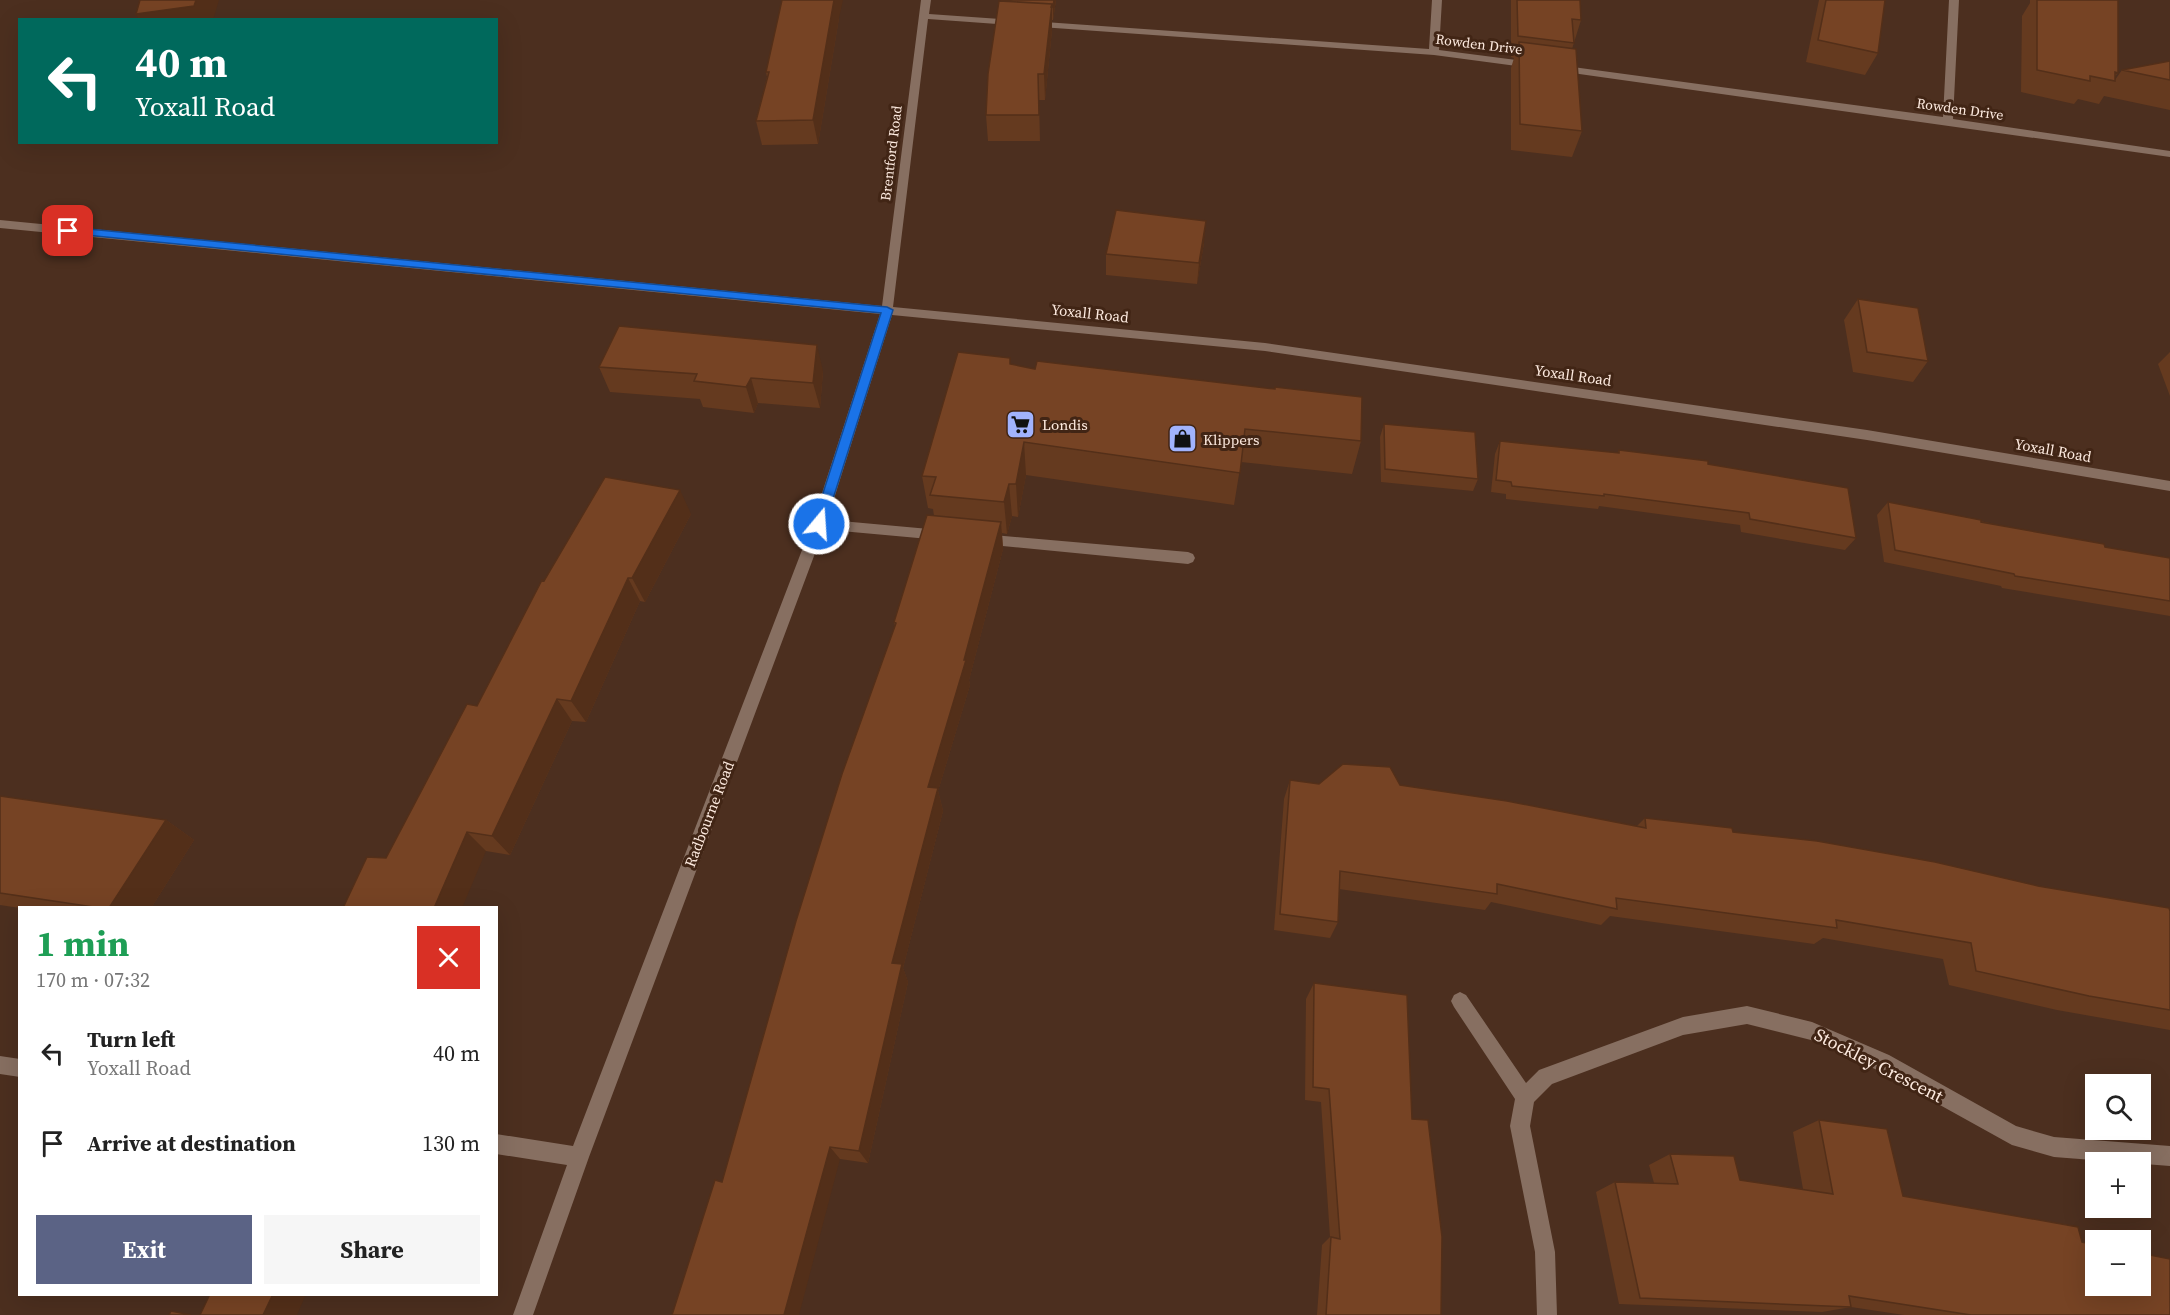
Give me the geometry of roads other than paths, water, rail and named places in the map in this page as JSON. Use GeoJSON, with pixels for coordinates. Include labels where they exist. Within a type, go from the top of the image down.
{"type":"FeatureCollection","features":[{"type":"Feature","properties":{"kind":"street","name":"Brentford Road"},"geometry":{"type":"LineString","coordinates":[[887,310],[926,0]]}},
{"type":"Feature","properties":{"kind":"street"},"geometry":{"type":"LineString","coordinates":[[1434,52],[1437,0]]}},
{"type":"Feature","properties":{"kind":"street"},"geometry":{"type":"LineString","coordinates":[[1948,121],[1954,0]]}},
{"type":"Feature","properties":{"kind":"street","name":"Rowden Drive"},"geometry":{"type":"LineString","coordinates":[[923,16],[1434,52],[1539,66]]}},
{"type":"Feature","properties":{"kind":"street","name":"Rowden Drive"},"geometry":{"type":"LineString","coordinates":[[1551,67],[2170,154]]}},
{"type":"Feature","properties":{"kind":"street","name":"Yoxall Road"},"geometry":{"type":"LineString","coordinates":[[0,224],[1265,347],[1867,435],[2170,486]]}},
{"type":"Feature","properties":{"kind":"street","name":"Radbourne Road"},"geometry":{"type":"LineString","coordinates":[[523,1315],[579,1157],[819,524],[887,310]]}},
{"type":"Feature","properties":{"kind":"street"},"geometry":{"type":"LineString","coordinates":[[819,524],[1188,558]]}},
{"type":"Feature","properties":{"kind":"street"},"geometry":{"type":"LineString","coordinates":[[1460,1001],[1525,1097],[1520,1126],[1545,1252],[1547,1315]]}},
{"type":"Feature","properties":{"kind":"street","name":"Stockley Crescent"},"geometry":{"type":"LineString","coordinates":[[1525,1097],[1546,1077],[1683,1026],[1747,1015],[1822,1035],[1882,1062],[2012,1135],[2054,1147],[2170,1156]]}},
{"type":"Feature","properties":{"kind":"street"},"geometry":{"type":"LineString","coordinates":[[0,1065],[18,1068]]}},
{"type":"Feature","properties":{"kind":"street"},"geometry":{"type":"LineString","coordinates":[[498,1144],[579,1157]]}},
{"type":"Feature","properties":{"kind":"place","name":"Londis"},"geometry":{"type":"Point","coordinates":[1021,424]}},
{"type":"Feature","properties":{"kind":"place","name":"Klippers"},"geometry":{"type":"Point","coordinates":[1182,439]}}]}
